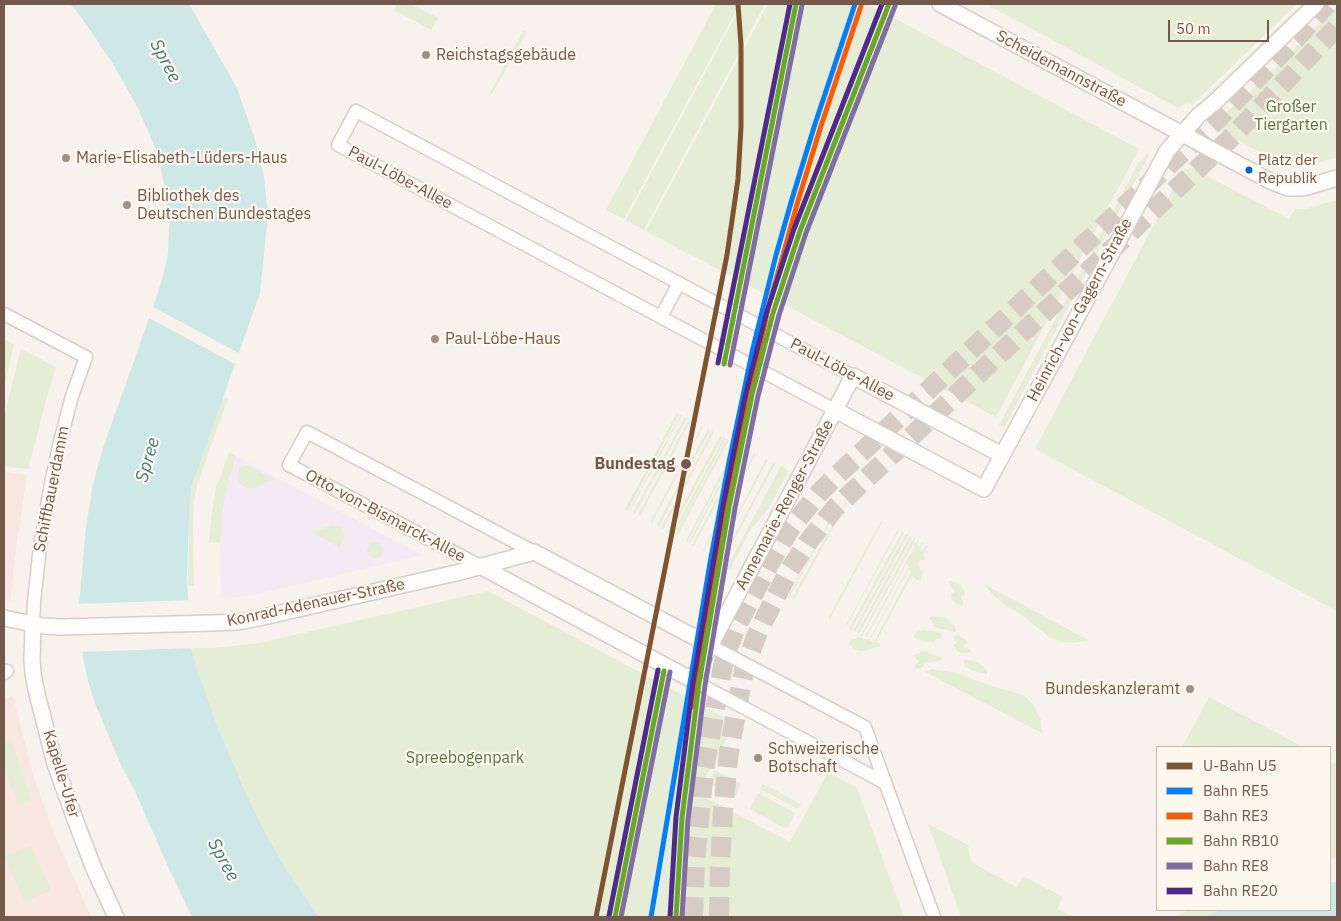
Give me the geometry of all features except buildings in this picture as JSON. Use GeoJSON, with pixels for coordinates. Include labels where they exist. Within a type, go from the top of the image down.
{"type":"FeatureCollection","features":[{"type":"Feature","properties":{"kind":"street","name":"Scheidemannstraße"},"geometry":{"type":"LineString","coordinates":[[940,4],[1270,181],[1288,188],[1303,188],[1337,178]]}},
{"type":"Feature","properties":{"kind":"street","name":"Heinrich-von-Gagern-Straße"},"geometry":{"type":"LineString","coordinates":[[984,488],[1166,150],[1316,4]]}},
{"type":"Feature","properties":{"kind":"street","name":"Paul-Löbe-Allee"},"geometry":{"type":"LineString","coordinates":[[984,488],[338,145],[356,111],[1002,455]]}},
{"type":"Feature","properties":{"kind":"street"},"geometry":{"type":"LineString","coordinates":[[661,317],[679,283]]}},
{"type":"Feature","properties":{"kind":"street","name":"Schiffbauerdamm"},"geometry":{"type":"LineString","coordinates":[[5,314],[86,357],[70,404],[50,489],[40,546],[33,624]]}},
{"type":"Feature","properties":{"kind":"street","name":"Annemarie-Renger-Straße"},"geometry":{"type":"LineString","coordinates":[[692,680],[853,376]]}},
{"type":"Feature","properties":{"kind":"street","name":"Otto-von-Bismarck-Allee"},"geometry":{"type":"LineString","coordinates":[[308,432],[865,727],[885,783],[289,465],[308,432]]}},
{"type":"Feature","properties":{"kind":"street","name":"Konrad-Adenauer-Straße"},"geometry":{"type":"LineString","coordinates":[[4,618],[60,627],[237,622],[534,552]]}},
{"type":"Feature","properties":{"kind":"street","name":"Kapelle-Ufer"},"geometry":{"type":"LineString","coordinates":[[33,624],[33,674],[55,764],[94,869],[116,917]]}},
{"type":"Feature","properties":{"kind":"street"},"geometry":{"type":"LineString","coordinates":[[885,783],[934,917]]}},
{"type":"Feature","properties":{"kind":"shaded area"},"geometry":{"type":"Polygon","coordinates":[[[236,456],[422,555],[249,596],[221,598],[220,539],[222,515],[226,491],[236,456]]]}},
{"type":"Feature","properties":{"kind":"shaded area"},"geometry":{"type":"Polygon","coordinates":[[[4,472],[27,475],[10,601],[4,599],[4,472]]]}},
{"type":"Feature","properties":{"kind":"shaded area"},"geometry":{"type":"Polygon","coordinates":[[[13,696],[31,767],[52,829],[91,917],[4,917],[4,700],[13,696]]]}},
{"type":"Feature","properties":{"kind":"green space"},"geometry":{"type":"Polygon","coordinates":[[[397,4],[411,4],[438,18],[431,30],[394,10],[397,4]]]}},
{"type":"Feature","properties":{"kind":"green space"},"geometry":{"type":"Polygon","coordinates":[[[716,4],[740,4],[624,219],[606,210],[716,4]]]}},
{"type":"Feature","properties":{"kind":"green space"},"geometry":{"type":"Polygon","coordinates":[[[742,4],[765,4],[644,230],[626,220],[742,4]]]}},
{"type":"Feature","properties":{"kind":"green space"},"geometry":{"type":"Polygon","coordinates":[[[768,4],[868,4],[1139,149],[996,417],[646,231],[768,4]]]}},
{"type":"Feature","properties":{"kind":"green space","name":"Großer Tiergarten"},"geometry":{"type":"Polygon","coordinates":[[[986,4],[1297,4],[1192,105],[1188,103],[1178,108],[986,4]]]}},
{"type":"Feature","properties":{"kind":"green space"},"geometry":{"type":"Polygon","coordinates":[[[1302,4],[1307,4],[1197,108],[1195,107],[1302,4]]]}},
{"type":"Feature","properties":{"kind":"green space","name":"Großer Tiergarten"},"geometry":{"type":"Polygon","coordinates":[[[1337,6],[1337,157],[1304,167],[1288,167],[1222,132],[1222,116],[1270,73],[1337,6]]]}},
{"type":"Feature","properties":{"kind":"green space"},"geometry":{"type":"Polygon","coordinates":[[[523,31],[527,32],[492,94],[490,93],[523,31]]]}},
{"type":"Feature","properties":{"kind":"green space"},"geometry":{"type":"Polygon","coordinates":[[[1147,154],[1149,155],[1004,428],[999,425],[1140,160],[1142,161],[1147,154]]]}},
{"type":"Feature","properties":{"kind":"green space"},"geometry":{"type":"Polygon","coordinates":[[[1190,167],[1289,219],[1295,209],[1305,209],[1337,200],[1337,611],[1035,449],[1184,168],[1188,170],[1190,167]]]}},
{"type":"Feature","properties":{"kind":"green space"},"geometry":{"type":"Polygon","coordinates":[[[4,339],[14,345],[4,389],[4,339]]]}},
{"type":"Feature","properties":{"kind":"green space"},"geometry":{"type":"Polygon","coordinates":[[[21,349],[56,367],[28,469],[4,466],[4,418],[21,349]]]}},
{"type":"Feature","properties":{"kind":"green space"},"geometry":{"type":"Polygon","coordinates":[[[223,398],[228,398],[197,486],[194,500],[194,586],[188,586],[191,488],[223,398]]]}},
{"type":"Feature","properties":{"kind":"green space"},"geometry":{"type":"Polygon","coordinates":[[[677,413],[679,414],[628,510],[625,509],[677,413]]]}},
{"type":"Feature","properties":{"kind":"green space"},"geometry":{"type":"Polygon","coordinates":[[[680,415],[682,415],[629,511],[680,415]]]}},
{"type":"Feature","properties":{"kind":"green space"},"geometry":{"type":"Polygon","coordinates":[[[685,417],[687,418],[635,514],[633,513],[685,417]]]}},
{"type":"Feature","properties":{"kind":"green space"},"geometry":{"type":"Polygon","coordinates":[[[689,419],[691,420],[640,516],[638,515],[689,419]]]}},
{"type":"Feature","properties":{"kind":"green space"},"geometry":{"type":"Polygon","coordinates":[[[702,426],[652,523],[650,522],[702,426]]]}},
{"type":"Feature","properties":{"kind":"green space"},"geometry":{"type":"Polygon","coordinates":[[[708,429],[710,430],[659,526],[657,525],[708,429]]]}},
{"type":"Feature","properties":{"kind":"green space"},"geometry":{"type":"Polygon","coordinates":[[[712,431],[714,432],[663,529],[661,528],[712,431]]]}},
{"type":"Feature","properties":{"kind":"green space"},"geometry":{"type":"Polygon","coordinates":[[[720,436],[723,437],[670,533],[668,532],[720,436]]]}},
{"type":"Feature","properties":{"kind":"green space"},"geometry":{"type":"Polygon","coordinates":[[[724,437],[726,439],[674,535],[672,534],[724,437]]]}},
{"type":"Feature","properties":{"kind":"green space"},"geometry":{"type":"Polygon","coordinates":[[[727,439],[729,440],[677,536],[675,535],[727,439]]]}},
{"type":"Feature","properties":{"kind":"green space"},"geometry":{"type":"Polygon","coordinates":[[[737,444],[739,445],[687,542],[686,541],[737,444]]]}},
{"type":"Feature","properties":{"kind":"green space"},"geometry":{"type":"Polygon","coordinates":[[[740,446],[742,447],[690,543],[689,542],[740,446]]]}},
{"type":"Feature","properties":{"kind":"green space"},"geometry":{"type":"Polygon","coordinates":[[[744,448],[746,449],[694,545],[692,545],[744,448]]]}},
{"type":"Feature","properties":{"kind":"green space"},"geometry":{"type":"Polygon","coordinates":[[[229,452],[236,456],[226,491],[220,543],[209,542],[216,488],[229,452]]]}},
{"type":"Feature","properties":{"kind":"green space"},"geometry":{"type":"Polygon","coordinates":[[[754,453],[756,454],[704,551],[703,550],[754,453]]]}},
{"type":"Feature","properties":{"kind":"green space"},"geometry":{"type":"Polygon","coordinates":[[[766,459],[768,460],[716,557],[715,556],[766,459]]]}},
{"type":"Feature","properties":{"kind":"green space"},"geometry":{"type":"Polygon","coordinates":[[[773,463],[775,464],[723,561],[721,560],[773,463]]]}},
{"type":"Feature","properties":{"kind":"green space"},"geometry":{"type":"Polygon","coordinates":[[[247,465],[274,479],[255,488],[250,489],[243,486],[239,482],[238,474],[240,467],[247,465]]]}},
{"type":"Feature","properties":{"kind":"green space"},"geometry":{"type":"Polygon","coordinates":[[[781,466],[789,471],[768,509],[749,532],[731,569],[727,567],[781,466]]]}},
{"type":"Feature","properties":{"kind":"green space"},"geometry":{"type":"Polygon","coordinates":[[[842,500],[789,598],[788,597],[842,500]]]}},
{"type":"Feature","properties":{"kind":"green space"},"geometry":{"type":"Polygon","coordinates":[[[845,502],[847,502],[794,600],[792,599],[845,502]]]}},
{"type":"Feature","properties":{"kind":"green space"},"geometry":{"type":"Polygon","coordinates":[[[881,521],[883,521],[830,619],[828,618],[881,521]]]}},
{"type":"Feature","properties":{"kind":"green space"},"geometry":{"type":"Polygon","coordinates":[[[333,525],[341,527],[344,534],[339,547],[312,532],[333,525]]]}},
{"type":"Feature","properties":{"kind":"green space"},"geometry":{"type":"Polygon","coordinates":[[[898,529],[899,530],[845,627],[898,529]]]}},
{"type":"Feature","properties":{"kind":"green space"},"geometry":{"type":"Polygon","coordinates":[[[902,532],[904,533],[851,630],[849,629],[902,532]]]}},
{"type":"Feature","properties":{"kind":"green space"},"geometry":{"type":"Polygon","coordinates":[[[906,534],[908,535],[855,632],[853,631],[906,534]]]}},
{"type":"Feature","properties":{"kind":"green space"},"geometry":{"type":"Polygon","coordinates":[[[910,536],[912,537],[859,634],[857,633],[910,536]]]}},
{"type":"Feature","properties":{"kind":"green space"},"geometry":{"type":"Polygon","coordinates":[[[914,538],[914,542],[919,541],[917,544],[919,547],[923,543],[920,548],[922,552],[926,545],[928,546],[923,555],[925,559],[920,560],[918,564],[923,571],[921,580],[917,580],[912,575],[876,642],[880,643],[880,646],[865,651],[852,648],[849,644],[851,640],[860,637],[874,642],[911,572],[909,569],[869,640],[909,567],[907,563],[865,637],[914,548],[913,544],[861,635],[914,538]]]}},
{"type":"Feature","properties":{"kind":"green space"},"geometry":{"type":"Polygon","coordinates":[[[375,542],[383,550],[375,558],[367,550],[375,542]]]}},
{"type":"Feature","properties":{"kind":"green space"},"geometry":{"type":"Polygon","coordinates":[[[950,580],[960,585],[965,592],[965,595],[961,596],[964,603],[962,606],[952,600],[951,594],[955,592],[948,582],[950,580]]]}},
{"type":"Feature","properties":{"kind":"green space"},"geometry":{"type":"Polygon","coordinates":[[[984,584],[1088,640],[1071,643],[1049,637],[1026,618],[995,597],[984,584]]]}},
{"type":"Feature","properties":{"kind":"green space","name":"Spreebogenpark"},"geometry":{"type":"Polygon","coordinates":[[[488,591],[735,723],[697,793],[790,842],[828,772],[857,788],[904,917],[319,917],[288,872],[250,802],[218,728],[191,648],[214,648],[259,643],[488,591]]]}},
{"type":"Feature","properties":{"kind":"green space"},"geometry":{"type":"Polygon","coordinates":[[[932,616],[949,620],[955,626],[956,631],[933,626],[930,619],[932,616]]]}},
{"type":"Feature","properties":{"kind":"green space"},"geometry":{"type":"Polygon","coordinates":[[[923,630],[942,634],[941,638],[933,643],[913,637],[917,632],[923,630]]]}},
{"type":"Feature","properties":{"kind":"green space"},"geometry":{"type":"Polygon","coordinates":[[[954,635],[966,640],[967,644],[964,646],[971,653],[957,651],[954,645],[957,642],[954,640],[954,635]]]}},
{"type":"Feature","properties":{"kind":"green space"},"geometry":{"type":"Polygon","coordinates":[[[925,651],[942,660],[924,664],[924,666],[918,669],[915,665],[919,662],[914,655],[925,651]]]}},
{"type":"Feature","properties":{"kind":"green space"},"geometry":{"type":"Polygon","coordinates":[[[963,659],[977,662],[983,666],[987,671],[987,675],[965,667],[963,659]]]}},
{"type":"Feature","properties":{"kind":"green space"},"geometry":{"type":"Polygon","coordinates":[[[932,669],[956,673],[1023,695],[1032,703],[1041,720],[1042,733],[925,672],[932,669]]]}},
{"type":"Feature","properties":{"kind":"green space"},"geometry":{"type":"Polygon","coordinates":[[[1209,697],[1301,746],[1183,746],[1209,697]]]}},
{"type":"Feature","properties":{"kind":"green space"},"geometry":{"type":"Polygon","coordinates":[[[11,738],[31,800],[19,806],[4,770],[4,741],[11,738]]]}},
{"type":"Feature","properties":{"kind":"green space"},"geometry":{"type":"Polygon","coordinates":[[[1331,762],[1337,765],[1337,858],[1331,859],[1331,762]]]}},
{"type":"Feature","properties":{"kind":"green space"},"geometry":{"type":"Polygon","coordinates":[[[715,770],[741,784],[735,797],[708,783],[715,770]]]}},
{"type":"Feature","properties":{"kind":"green space"},"geometry":{"type":"Polygon","coordinates":[[[763,784],[801,804],[798,809],[760,789],[763,784]]]}},
{"type":"Feature","properties":{"kind":"green space"},"geometry":{"type":"Polygon","coordinates":[[[758,793],[795,813],[788,827],[784,828],[750,809],[758,793]]]}},
{"type":"Feature","properties":{"kind":"green space"},"geometry":{"type":"Polygon","coordinates":[[[928,824],[968,845],[971,860],[976,865],[1017,887],[1023,876],[1063,897],[1057,909],[1073,917],[961,917],[928,824]]]}},
{"type":"Feature","properties":{"kind":"green space"},"geometry":{"type":"Polygon","coordinates":[[[31,845],[51,890],[25,902],[4,856],[31,845]]]}},
{"type":"Feature","properties":{"kind":"green space"},"geometry":{"type":"Polygon","coordinates":[[[1187,911],[1219,911],[1202,917],[1173,917],[1187,911]]]}},
{"type":"Feature","properties":{"kind":"water","name":"Spree"},"geometry":{"type":"Polygon","coordinates":[[[70,4],[189,4],[237,88],[256,143],[264,177],[268,214],[260,293],[191,488],[187,580],[191,648],[218,728],[250,802],[288,872],[319,917],[192,917],[133,787],[121,765],[96,706],[87,677],[82,651],[79,604],[86,527],[93,484],[104,445],[164,272],[168,254],[169,223],[160,163],[138,108],[112,62],[70,4]]]}},
{"type":"Feature","properties":{"kind":"water"},"geometry":{"type":"Polygon","coordinates":[[[1337,882],[1337,917],[1202,917],[1219,911],[1331,911],[1331,883],[1337,882]]]}},
{"type":"Feature","properties":{"kind":"pier"},"geometry":{"type":"Polygon","coordinates":[[[151,306],[241,354],[237,365],[147,317],[151,306]]]}},
{"type":"Feature","properties":{"kind":"pier"},"geometry":{"type":"Polygon","coordinates":[[[190,600],[194,648],[79,652],[77,604],[190,600]]]}},
{"type":"Feature","properties":{"kind":"tunnel"},"geometry":{"type":"LineString","coordinates":[[693,917],[695,862],[704,770],[723,666],[736,627],[790,529],[833,479],[1216,121],[1327,4]]}},
{"type":"Feature","properties":{"kind":"tunnel"},"geometry":{"type":"LineString","coordinates":[[719,917],[723,810],[729,752],[744,670],[756,637],[770,608],[789,571],[808,542],[835,508],[1235,134],[1337,27]]}},
{"type":"Feature","properties":{"kind":"metro line","name":"U5"},"geometry":{"type":"LineString","coordinates":[[596,917],[727,255],[738,179],[741,127],[741,45],[738,4]]}},
{"type":"Feature","properties":{"kind":"rail line","name":"RE20"},"geometry":{"type":"LineString","coordinates":[[718,363],[790,4]]}},
{"type":"Feature","properties":{"kind":"rail line","name":"RB10"},"geometry":{"type":"LineString","coordinates":[[724,364],[796,4]]}},
{"type":"Feature","properties":{"kind":"rail line","name":"RE5"},"geometry":{"type":"LineString","coordinates":[[651,917],[710,563],[753,348],[792,199],[855,4]]}},
{"type":"Feature","properties":{"kind":"rail line","name":"RE20"},"geometry":{"type":"LineString","coordinates":[[670,917],[676,817],[693,683],[723,506],[746,393],[767,311],[794,229],[882,4]]}},
{"type":"Feature","properties":{"kind":"rail line","name":"RB10"},"geometry":{"type":"LineString","coordinates":[[676,917],[682,818],[699,684],[729,507],[752,395],[773,313],[800,231],[889,4]]}},
{"type":"Feature","properties":{"kind":"rail line","name":"RE8"},"geometry":{"type":"LineString","coordinates":[[730,365],[802,5]]}},
{"type":"Feature","properties":{"kind":"rail line","name":"RE3"},"geometry":{"type":"LineString","coordinates":[[692,707],[735,463],[768,309],[821,126],[861,6]]}},
{"type":"Feature","properties":{"kind":"rail line","name":"RE8"},"geometry":{"type":"LineString","coordinates":[[682,917],[688,819],[705,685],[735,508],[758,396],[779,315],[806,233],[895,6]]}},
{"type":"Feature","properties":{"kind":"rail line","name":"RE20"},"geometry":{"type":"LineString","coordinates":[[609,916],[658,670]]}},
{"type":"Feature","properties":{"kind":"rail line","name":"RB10"},"geometry":{"type":"LineString","coordinates":[[615,917],[664,671]]}},
{"type":"Feature","properties":{"kind":"rail line","name":"RE8"},"geometry":{"type":"LineString","coordinates":[[621,917],[670,672]]}},
{"type":"Feature","properties":{"kind":"place","name":"Reichstagsgebäude"},"geometry":{"type":"Point","coordinates":[426,55]}},
{"type":"Feature","properties":{"kind":"place","name":"Marie-Elisabeth-Lüders-Haus"},"geometry":{"type":"Point","coordinates":[66,158]}},
{"type":"Feature","properties":{"kind":"place","name":"Platz der Republik"},"geometry":{"type":"Point","coordinates":[1249,170]}},
{"type":"Feature","properties":{"kind":"place","name":"Bibliothek des Deutschen Bundestages"},"geometry":{"type":"Point","coordinates":[127,205]}},
{"type":"Feature","properties":{"kind":"place","name":"Paul-Löbe-Haus"},"geometry":{"type":"Point","coordinates":[435,339]}},
{"type":"Feature","properties":{"kind":"place","name":"Bundestag"},"geometry":{"type":"Point","coordinates":[686,464]}},
{"type":"Feature","properties":{"kind":"place","name":"Bundeskanzleramt"},"geometry":{"type":"Point","coordinates":[1190,689]}},
{"type":"Feature","properties":{"kind":"place","name":"Schweizerische Botschaft"},"geometry":{"type":"Point","coordinates":[758,758]}}]}
